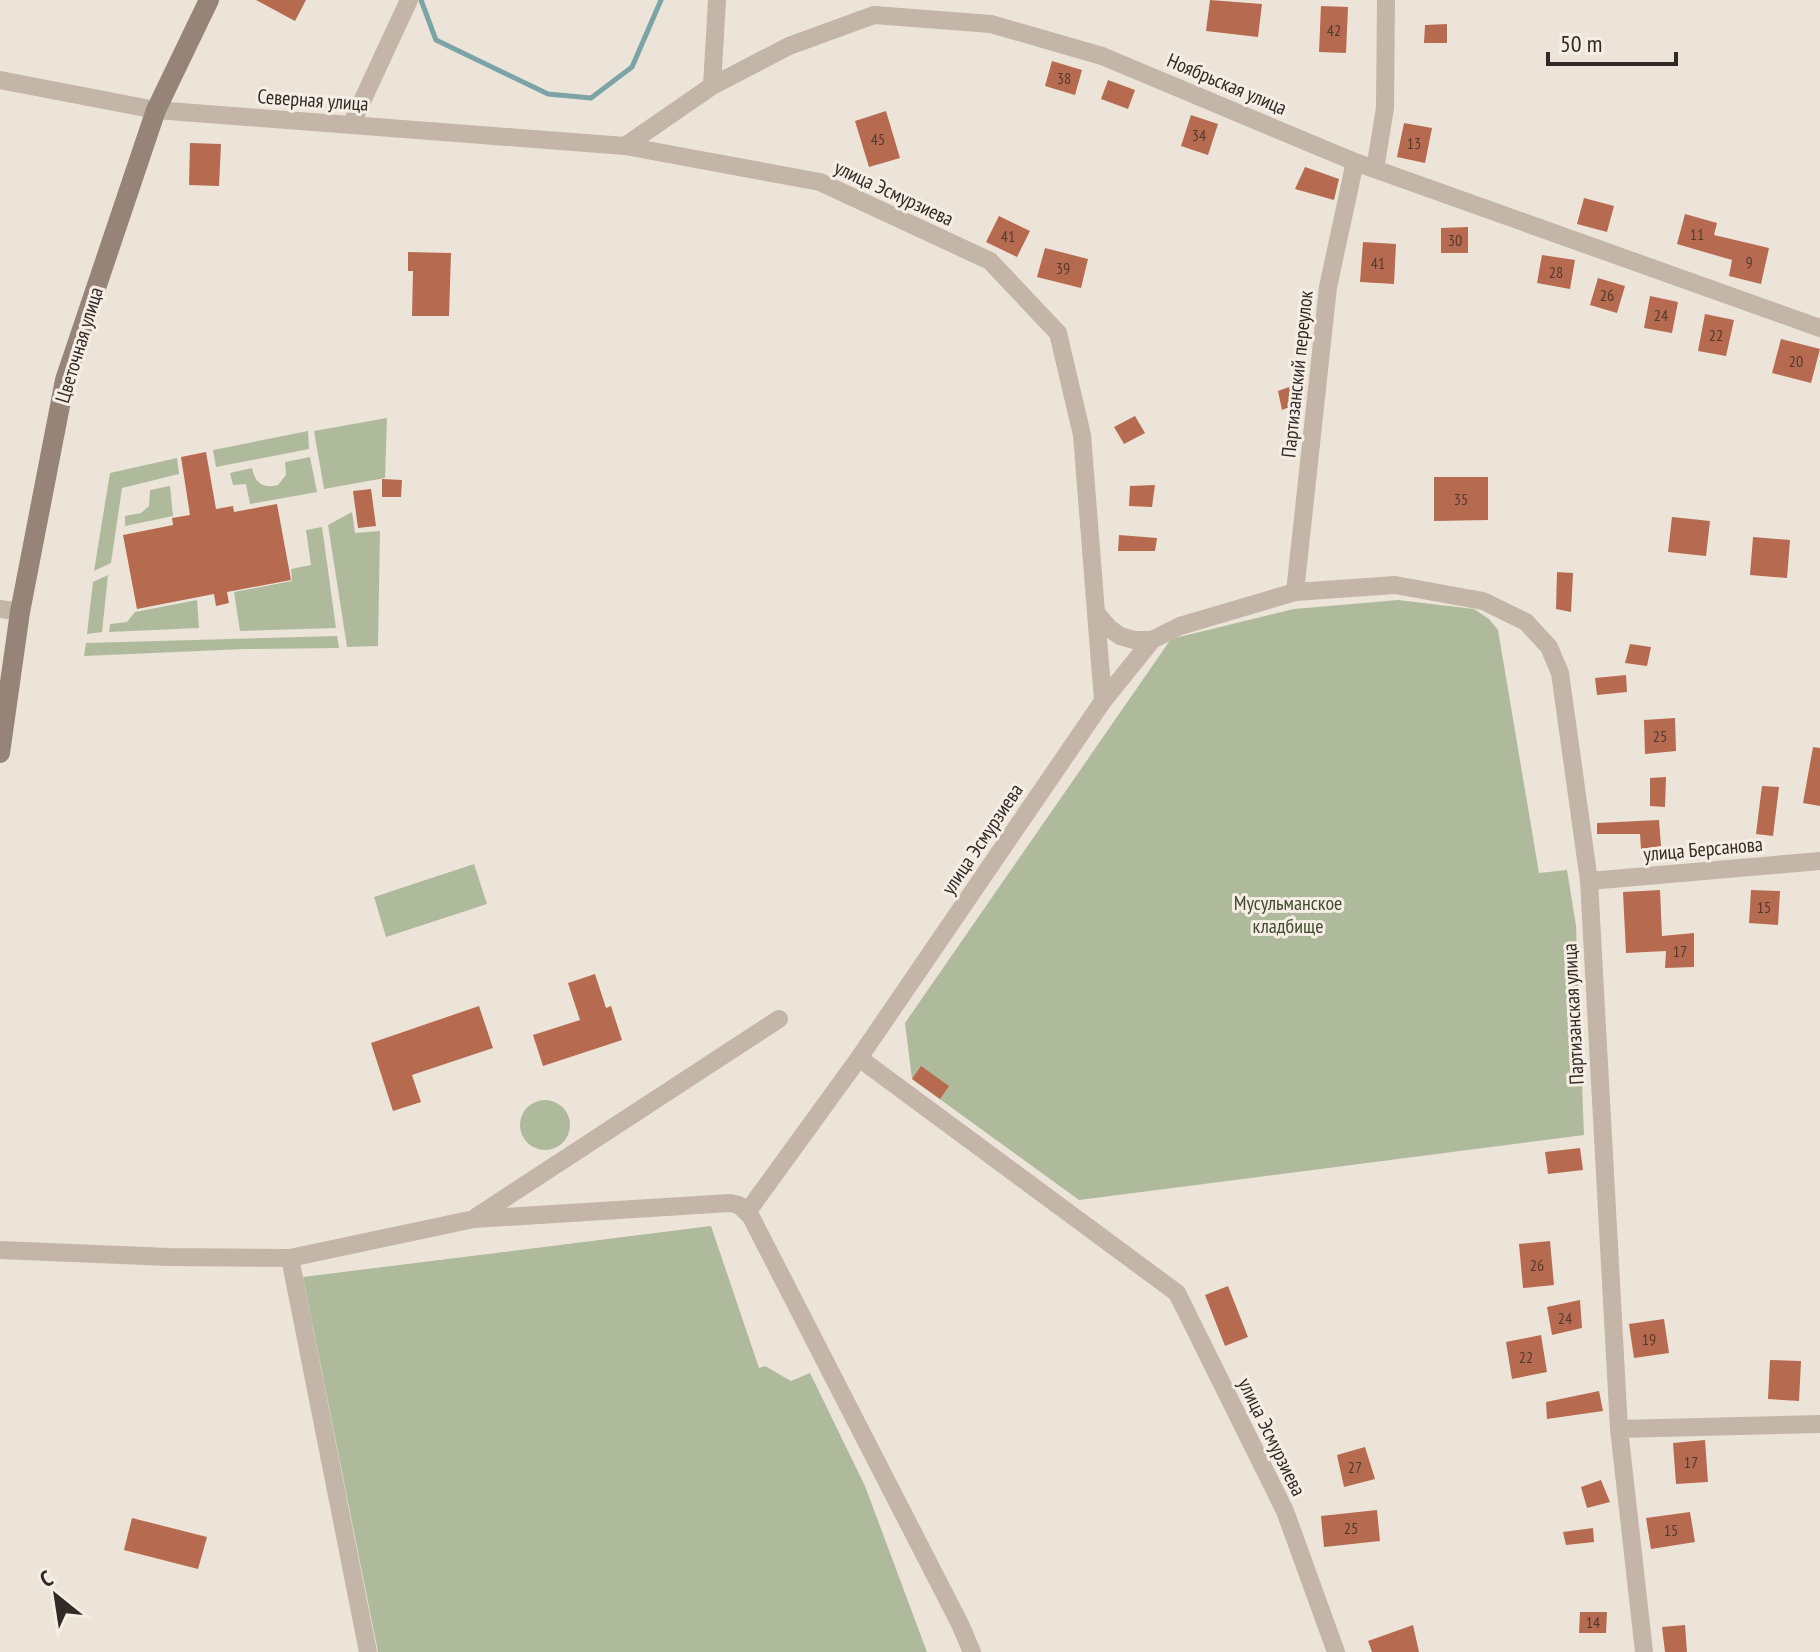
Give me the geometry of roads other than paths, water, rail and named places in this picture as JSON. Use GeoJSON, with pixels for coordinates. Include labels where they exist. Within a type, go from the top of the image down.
{"type":"FeatureCollection","features":[{"type":"Feature","properties":{"kind":"street","name":"Цветочная улица"},"geometry":{"type":"LineString","coordinates":[[0,753],[10,611],[65,380],[156,110],[209,0]]}},
{"type":"Feature","properties":{"kind":"street"},"geometry":{"type":"LineString","coordinates":[[351,125],[409,0]]}},
{"type":"Feature","properties":{"kind":"street"},"geometry":{"type":"LineString","coordinates":[[712,86],[717,0]]}},
{"type":"Feature","properties":{"kind":"street"},"geometry":{"type":"LineString","coordinates":[[1375,169],[1385,108],[1386,0]]}},
{"type":"Feature","properties":{"kind":"street","name":"Ноябрьская улица"},"geometry":{"type":"LineString","coordinates":[[625,146],[712,86],[789,46],[874,15],[991,24],[1102,56],[1355,162],[1820,328]]}},
{"type":"Feature","properties":{"kind":"street","name":"Северная улица"},"geometry":{"type":"LineString","coordinates":[[0,80],[156,110],[625,146]]}},
{"type":"Feature","properties":{"kind":"street","name":"улица Эсмурзиева"},"geometry":{"type":"LineString","coordinates":[[625,146],[820,182],[990,261],[1058,333],[1082,435],[1103,701],[859,1058],[1177,1293],[1285,1511],[1336,1652]]}},
{"type":"Feature","properties":{"kind":"street","name":"Партизанский переулок"},"geometry":{"type":"LineString","coordinates":[[1295,592],[1328,287],[1355,162]]}},
{"type":"Feature","properties":{"kind":"street","name":"Партизанская улица"},"geometry":{"type":"LineString","coordinates":[[1152,640],[1180,626],[1295,592],[1395,585],[1483,601],[1526,622],[1549,647],[1560,673],[1589,881],[1619,1429],[1644,1652]]}},
{"type":"Feature","properties":{"kind":"street"},"geometry":{"type":"LineString","coordinates":[[1096,613],[1120,636],[1152,640]]}},
{"type":"Feature","properties":{"kind":"street"},"geometry":{"type":"LineString","coordinates":[[1103,701],[1152,640]]}},
{"type":"Feature","properties":{"kind":"street","name":"улица Берсанова"},"geometry":{"type":"LineString","coordinates":[[1589,881],[1820,861]]}},
{"type":"Feature","properties":{"kind":"street"},"geometry":{"type":"LineString","coordinates":[[474,1219],[779,1019]]}},
{"type":"Feature","properties":{"kind":"street"},"geometry":{"type":"LineString","coordinates":[[748,1211],[859,1058]]}},
{"type":"Feature","properties":{"kind":"street"},"geometry":{"type":"LineString","coordinates":[[0,1250],[290,1258],[474,1219],[730,1203],[739,1205],[748,1211],[972,1652]]}},
{"type":"Feature","properties":{"kind":"street"},"geometry":{"type":"LineString","coordinates":[[290,1258],[368,1652]]}},
{"type":"Feature","properties":{"kind":"street"},"geometry":{"type":"LineString","coordinates":[[1619,1429],[1820,1424]]}},
{"type":"Feature","properties":{"kind":"waterway"},"geometry":{"type":"LineString","coordinates":[[421,0],[436,40],[548,94],[591,98],[632,67],[661,0]]}},
{"type":"Feature","properties":{"kind":"park label","name":"Мусульманское кладбище"},"geometry":{"type":"Point","coordinates":[1288,914]}}]}
